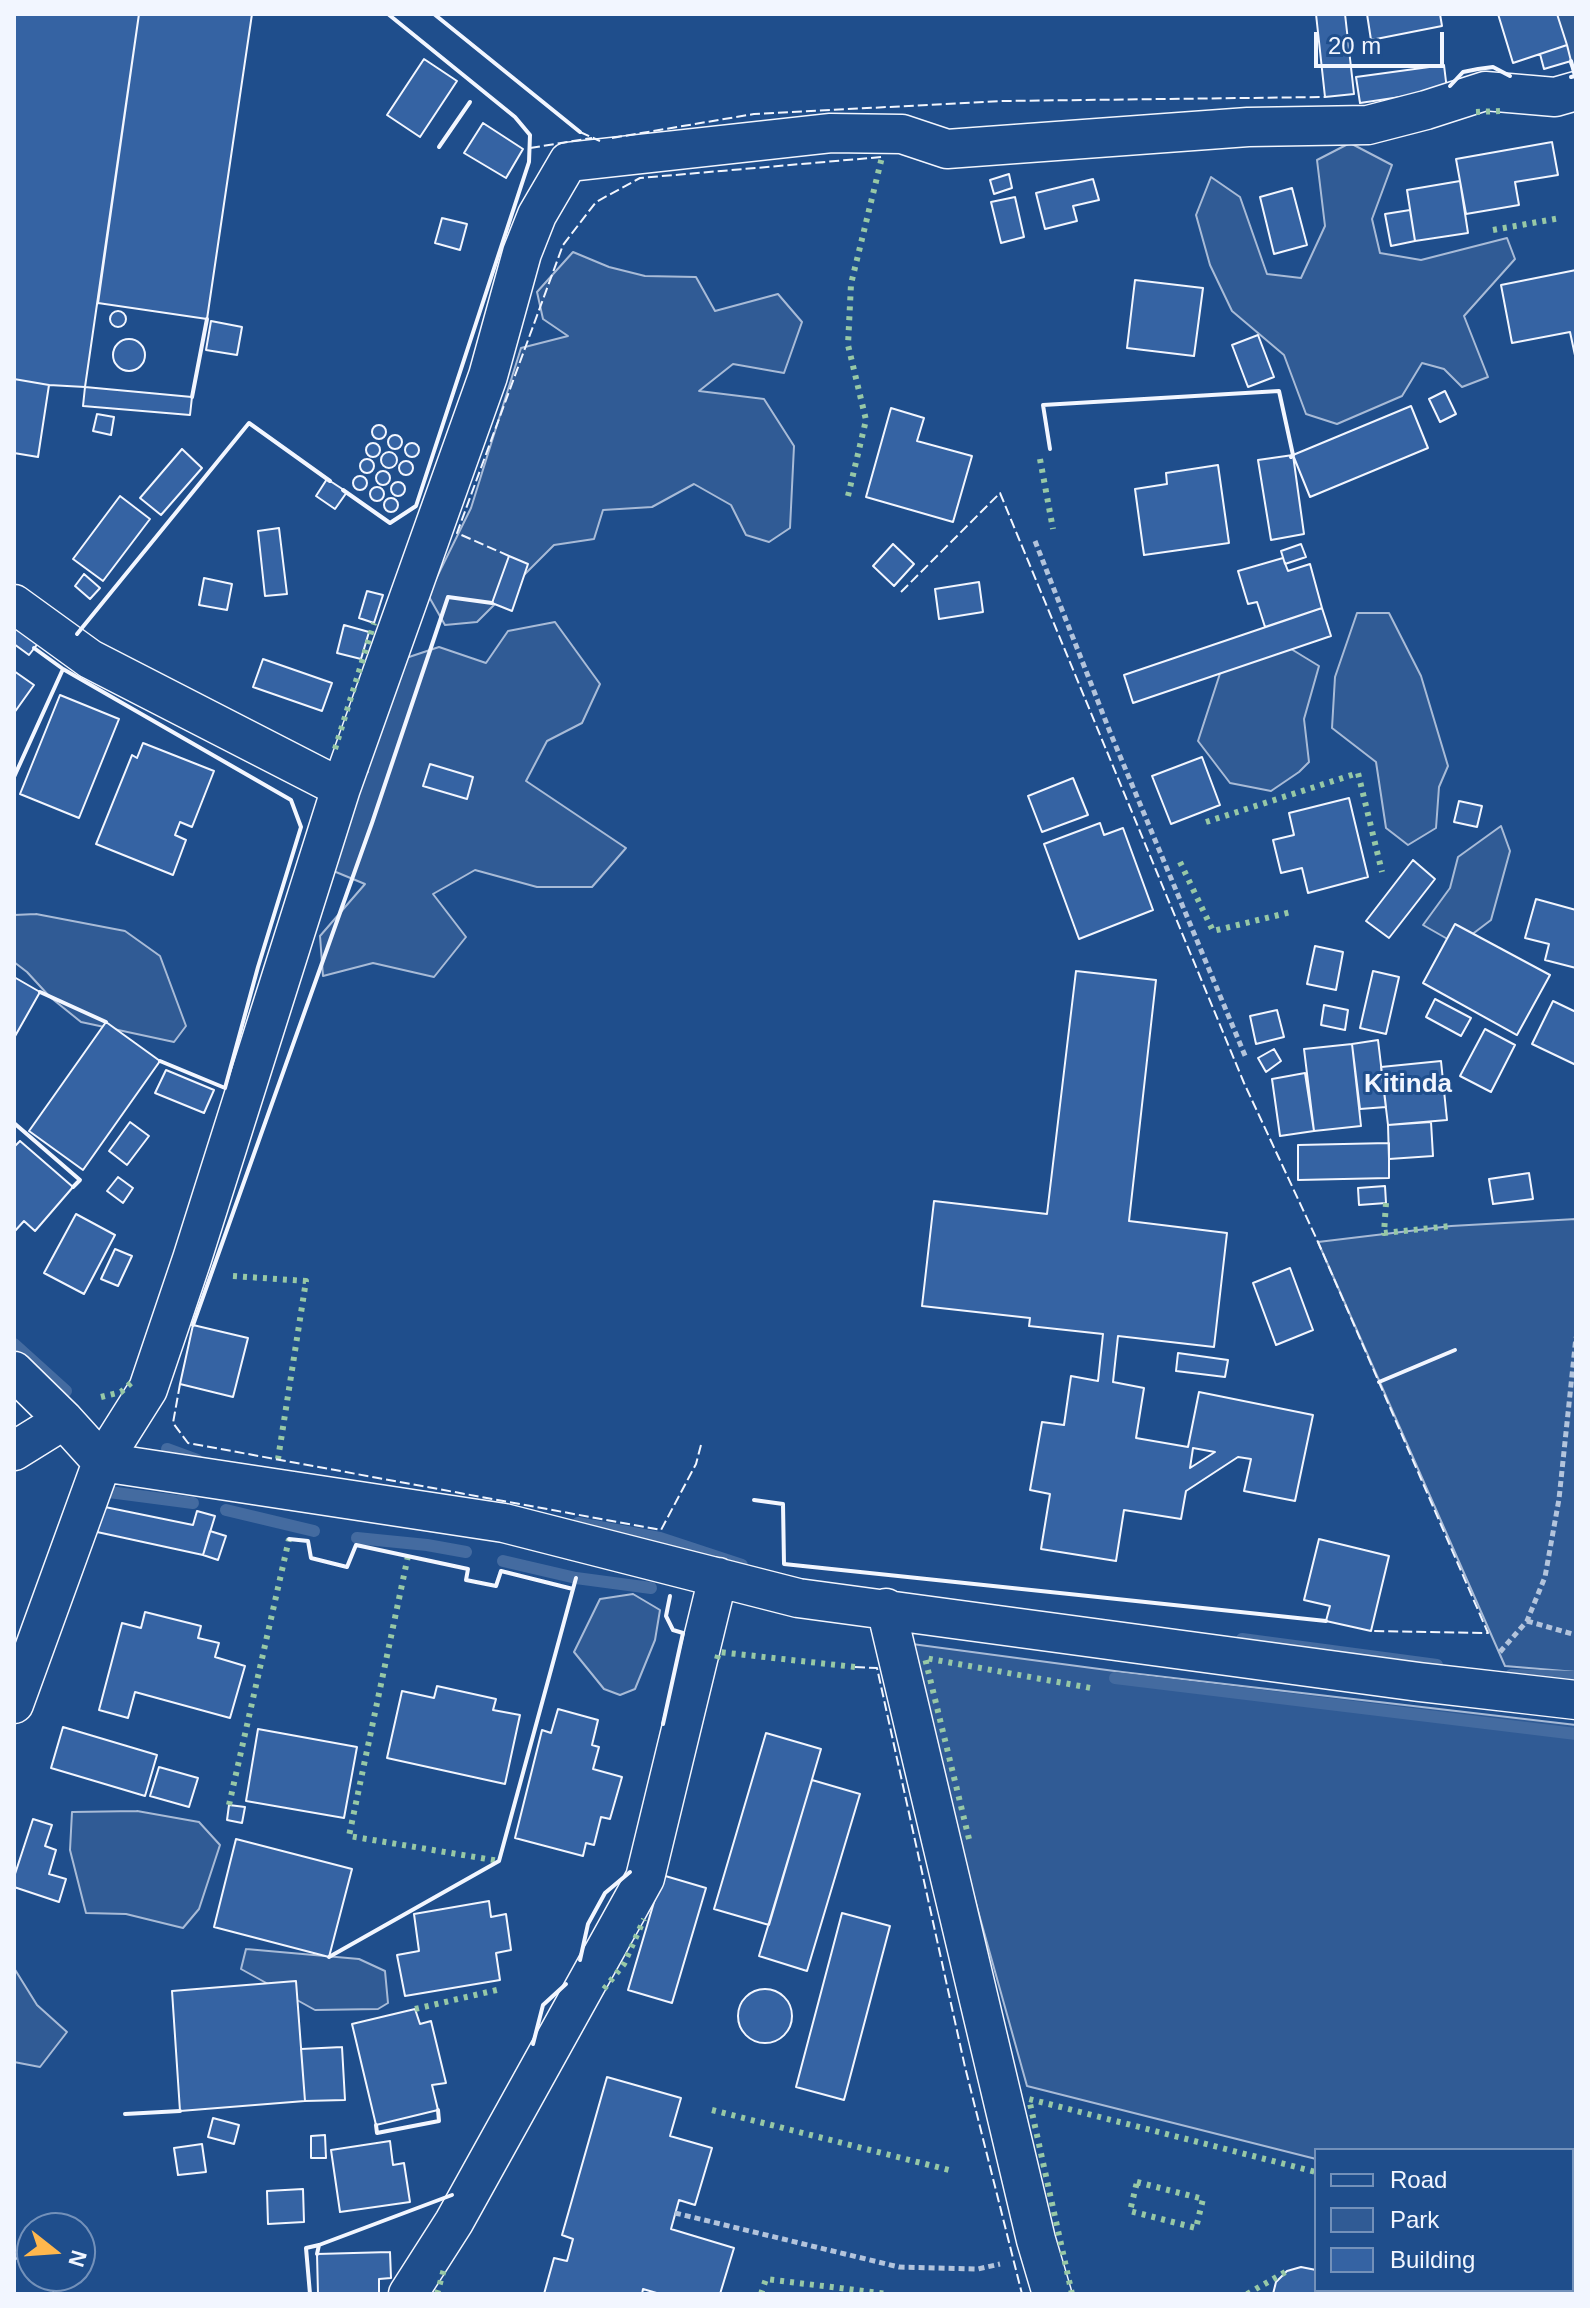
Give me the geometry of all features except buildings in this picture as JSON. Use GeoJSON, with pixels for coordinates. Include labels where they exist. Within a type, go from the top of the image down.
{"type":"FeatureCollection","features":[{"type":"Feature","properties":{"kind":"street"},"geometry":{"type":"LineString","coordinates":[[14,1704],[102,1462],[148,1389],[341,788],[488,376],[522,253],[537,215],[568,162],[831,133],[902,134],[947,149],[1248,127],[1368,125],[1485,91],[1555,97],[1576,91]]}},
{"type":"Feature","properties":{"kind":"street"},"geometry":{"type":"LineString","coordinates":[[14,604],[90,659],[341,788]]}},
{"type":"Feature","properties":{"kind":"street"},"geometry":{"type":"LineString","coordinates":[[14,1371],[102,1462],[504,1523],[798,1598],[1419,1682],[1576,1700]]}},
{"type":"Feature","properties":{"kind":"street"},"geometry":{"type":"LineString","coordinates":[[14,1451],[64,1420]]}},
{"type":"Feature","properties":{"kind":"street"},"geometry":{"type":"LineString","coordinates":[[408,2294],[454,2222],[645,1878],[718,1577]]}},
{"type":"Feature","properties":{"kind":"street"},"geometry":{"type":"LineString","coordinates":[[886,1608],[1040,2255],[1052,2294]]}},
{"type":"Feature","properties":{"kind":"path"},"geometry":{"type":"LineString","coordinates":[[1035,541],[1116,747],[1246,1058]]}},
{"type":"Feature","properties":{"kind":"path"},"geometry":{"type":"LineString","coordinates":[[1499,1653],[1527,1621],[1545,1577],[1559,1499],[1576,1337]]}},
{"type":"Feature","properties":{"kind":"path"},"geometry":{"type":"LineString","coordinates":[[1527,1621],[1576,1635]]}},
{"type":"Feature","properties":{"kind":"path"},"geometry":{"type":"LineString","coordinates":[[675,2213],[899,2267],[978,2269],[1040,2255]]}},
{"type":"Feature","properties":{"kind":"green space"},"geometry":{"type":"Polygon","coordinates":[[[1549,14],[1576,14],[1576,76],[1551,23],[1549,14]]]}},
{"type":"Feature","properties":{"kind":"green space"},"geometry":{"type":"Polygon","coordinates":[[[1350,143],[1392,165],[1372,219],[1380,253],[1421,260],[1507,238],[1515,259],[1464,316],[1488,377],[1462,387],[1444,369],[1422,363],[1402,396],[1337,424],[1306,414],[1284,355],[1232,311],[1210,265],[1196,215],[1211,177],[1240,197],[1267,274],[1301,278],[1325,226],[1317,160],[1350,143]]]}},
{"type":"Feature","properties":{"kind":"green space"},"geometry":{"type":"Polygon","coordinates":[[[573,252],[609,267],[645,276],[696,277],[715,311],[778,294],[802,322],[784,373],[733,364],[699,391],[764,399],[794,446],[790,528],[769,542],[746,535],[731,505],[694,484],[652,507],[603,510],[594,539],[554,545],[477,622],[445,625],[428,595],[471,508],[521,348],[568,336],[543,319],[537,292],[573,252]]]}},
{"type":"Feature","properties":{"kind":"green space"},"geometry":{"type":"Polygon","coordinates":[[[1357,613],[1389,613],[1421,676],[1448,766],[1439,787],[1436,828],[1408,845],[1386,828],[1376,762],[1332,728],[1335,677],[1357,613]]]}},
{"type":"Feature","properties":{"kind":"green space"},"geometry":{"type":"Polygon","coordinates":[[[555,622],[600,684],[582,723],[547,741],[526,781],[626,848],[592,887],[537,887],[475,870],[433,894],[466,937],[434,977],[373,963],[323,976],[320,936],[365,884],[331,870],[315,829],[368,772],[356,698],[406,658],[439,647],[486,663],[508,631],[555,622]]]}},
{"type":"Feature","properties":{"kind":"green space"},"geometry":{"type":"Polygon","coordinates":[[[1278,641],[1319,666],[1304,719],[1309,762],[1271,791],[1230,783],[1198,741],[1227,652],[1278,641]]]}},
{"type":"Feature","properties":{"kind":"green space"},"geometry":{"type":"Polygon","coordinates":[[[1501,826],[1510,851],[1491,920],[1458,945],[1423,925],[1450,888],[1458,857],[1501,826]]]}},
{"type":"Feature","properties":{"kind":"green space"},"geometry":{"type":"Polygon","coordinates":[[[36,914],[125,931],[160,956],[186,1026],[174,1042],[81,1022],[50,997],[14,962],[14,915],[36,914]]]}},
{"type":"Feature","properties":{"kind":"green space"},"geometry":{"type":"Polygon","coordinates":[[[1576,1219],[1576,1672],[1505,1666],[1318,1242],[1451,1226],[1576,1219]]]}},
{"type":"Feature","properties":{"kind":"green space"},"geometry":{"type":"Polygon","coordinates":[[[633,1594],[660,1610],[655,1640],[635,1689],[620,1695],[604,1689],[574,1652],[600,1599],[633,1594]]]}},
{"type":"Feature","properties":{"kind":"green space"},"geometry":{"type":"Polygon","coordinates":[[[912,1644],[1576,1725],[1576,2207],[1574,2148],[1314,2148],[1314,2158],[1027,2086],[963,1857],[912,1644]]]}},
{"type":"Feature","properties":{"kind":"green space"},"geometry":{"type":"Polygon","coordinates":[[[137,1811],[199,1822],[220,1845],[199,1909],[183,1928],[126,1914],[86,1913],[70,1850],[72,1812],[137,1811]]]}},
{"type":"Feature","properties":{"kind":"green space"},"geometry":{"type":"Polygon","coordinates":[[[246,1949],[359,1959],[385,1971],[388,2003],[378,2009],[315,2010],[241,1969],[246,1949]]]}},
{"type":"Feature","properties":{"kind":"green space"},"geometry":{"type":"Polygon","coordinates":[[[14,1968],[37,2005],[67,2032],[40,2067],[14,2062],[14,1968]]]}},
{"type":"Feature","properties":{"kind":"waterway"},"geometry":{"type":"LineString","coordinates":[[14,1344],[66,1391]]}},
{"type":"Feature","properties":{"kind":"waterway"},"geometry":{"type":"LineString","coordinates":[[167,1449],[197,1460]]}},
{"type":"Feature","properties":{"kind":"waterway"},"geometry":{"type":"LineString","coordinates":[[109,1492],[193,1503]]}},
{"type":"Feature","properties":{"kind":"waterway"},"geometry":{"type":"LineString","coordinates":[[226,1510],[314,1531]]}},
{"type":"Feature","properties":{"kind":"waterway"},"geometry":{"type":"LineString","coordinates":[[578,1523],[660,1538],[742,1565]]}},
{"type":"Feature","properties":{"kind":"waterway"},"geometry":{"type":"LineString","coordinates":[[357,1538],[466,1552]]}},
{"type":"Feature","properties":{"kind":"waterway"},"geometry":{"type":"LineString","coordinates":[[503,1561],[576,1578],[651,1588]]}},
{"type":"Feature","properties":{"kind":"waterway"},"geometry":{"type":"LineString","coordinates":[[1242,1639],[1437,1665]]}},
{"type":"Feature","properties":{"kind":"waterway"},"geometry":{"type":"LineString","coordinates":[[1511,1675],[1576,1677]]}},
{"type":"Feature","properties":{"kind":"waterway"},"geometry":{"type":"LineString","coordinates":[[1115,1678],[1576,1734]]}},
{"type":"Feature","properties":{"kind":"hedge"},"geometry":{"type":"LineString","coordinates":[[1476,112],[1501,111]]}},
{"type":"Feature","properties":{"kind":"hedge"},"geometry":{"type":"LineString","coordinates":[[848,496],[866,420],[848,345],[851,284],[882,157]]}},
{"type":"Feature","properties":{"kind":"hedge"},"geometry":{"type":"LineString","coordinates":[[1493,230],[1560,218]]}},
{"type":"Feature","properties":{"kind":"hedge"},"geometry":{"type":"LineString","coordinates":[[1040,459],[1053,529]]}},
{"type":"Feature","properties":{"kind":"hedge"},"geometry":{"type":"LineString","coordinates":[[335,749],[374,623]]}},
{"type":"Feature","properties":{"kind":"hedge"},"geometry":{"type":"LineString","coordinates":[[1206,822],[1358,773],[1382,872]]}},
{"type":"Feature","properties":{"kind":"hedge"},"geometry":{"type":"LineString","coordinates":[[1180,862],[1213,931],[1291,912]]}},
{"type":"Feature","properties":{"kind":"hedge"},"geometry":{"type":"LineString","coordinates":[[1386,1203],[1384,1233],[1451,1226]]}},
{"type":"Feature","properties":{"kind":"hedge"},"geometry":{"type":"LineString","coordinates":[[233,1276],[306,1281],[278,1459]]}},
{"type":"Feature","properties":{"kind":"hedge"},"geometry":{"type":"LineString","coordinates":[[101,1397],[121,1392],[132,1382]]}},
{"type":"Feature","properties":{"kind":"hedge"},"geometry":{"type":"LineString","coordinates":[[229,1805],[289,1539]]}},
{"type":"Feature","properties":{"kind":"hedge"},"geometry":{"type":"LineString","coordinates":[[408,1556],[349,1836],[499,1861]]}},
{"type":"Feature","properties":{"kind":"hedge"},"geometry":{"type":"LineString","coordinates":[[717,1659],[719,1652],[855,1667]]}},
{"type":"Feature","properties":{"kind":"hedge"},"geometry":{"type":"LineString","coordinates":[[969,1839],[925,1658],[1091,1688]]}},
{"type":"Feature","properties":{"kind":"hedge"},"geometry":{"type":"LineString","coordinates":[[604,1989],[624,1964],[644,1919]]}},
{"type":"Feature","properties":{"kind":"hedge"},"geometry":{"type":"LineString","coordinates":[[415,2009],[501,1989]]}},
{"type":"Feature","properties":{"kind":"hedge"},"geometry":{"type":"LineString","coordinates":[[1072,2294],[1029,2099],[1314,2171]]}},
{"type":"Feature","properties":{"kind":"hedge"},"geometry":{"type":"LineString","coordinates":[[712,2110],[949,2170]]}},
{"type":"Feature","properties":{"kind":"hedge"},"geometry":{"type":"LineString","coordinates":[[1137,2182],[1203,2199],[1196,2228],[1130,2211],[1137,2182]]}},
{"type":"Feature","properties":{"kind":"hedge"},"geometry":{"type":"LineString","coordinates":[[437,2294],[444,2269]]}},
{"type":"Feature","properties":{"kind":"hedge"},"geometry":{"type":"LineString","coordinates":[[1247,2294],[1287,2271]]}},
{"type":"Feature","properties":{"kind":"hedge"},"geometry":{"type":"LineString","coordinates":[[761,2294],[766,2279],[888,2294]]}},
{"type":"Feature","properties":{"kind":"fence"},"geometry":{"type":"LineString","coordinates":[[612,138],[754,114],[1003,101],[1325,97]]}},
{"type":"Feature","properties":{"kind":"fence"},"geometry":{"type":"LineString","coordinates":[[580,132],[600,141]]}},
{"type":"Feature","properties":{"kind":"fence"},"geometry":{"type":"LineString","coordinates":[[530,148],[592,138]]}},
{"type":"Feature","properties":{"kind":"fence"},"geometry":{"type":"LineString","coordinates":[[509,556],[457,533],[563,245],[596,202],[640,178],[882,157]]}},
{"type":"Feature","properties":{"kind":"fence"},"geometry":{"type":"LineString","coordinates":[[901,592],[1000,493],[1244,1083],[1318,1242],[1488,1633],[1371,1631]]}},
{"type":"Feature","properties":{"kind":"fence"},"geometry":{"type":"LineString","coordinates":[[180,1384],[173,1423],[188,1443],[661,1530],[696,1464],[702,1441]]}},
{"type":"Feature","properties":{"kind":"fence"},"geometry":{"type":"LineString","coordinates":[[855,1667],[877,1668],[965,2067],[1022,2294]]}},
{"type":"Feature","properties":{"kind":"wall"},"geometry":{"type":"LineString","coordinates":[[343,490],[390,523],[416,506],[529,162],[530,135],[515,117],[388,14]]}},
{"type":"Feature","properties":{"kind":"wall"},"geometry":{"type":"LineString","coordinates":[[434,14],[580,132]]}},
{"type":"Feature","properties":{"kind":"wall"},"geometry":{"type":"LineString","coordinates":[[1571,61],[1575,76],[1571,77]]}},
{"type":"Feature","properties":{"kind":"wall"},"geometry":{"type":"LineString","coordinates":[[1450,86],[1463,72],[1478,69],[1493,67],[1510,76]]}},
{"type":"Feature","properties":{"kind":"wall"},"geometry":{"type":"LineString","coordinates":[[439,147],[470,102]]}},
{"type":"Feature","properties":{"kind":"wall"},"geometry":{"type":"LineString","coordinates":[[192,397],[207,319]]}},
{"type":"Feature","properties":{"kind":"wall"},"geometry":{"type":"LineString","coordinates":[[1050,449],[1043,405],[1279,391],[1291,457]]}},
{"type":"Feature","properties":{"kind":"wall"},"geometry":{"type":"LineString","coordinates":[[77,634],[249,423],[330,481]]}},
{"type":"Feature","properties":{"kind":"wall"},"geometry":{"type":"LineString","coordinates":[[193,1325],[372,823],[448,597],[492,603]]}},
{"type":"Feature","properties":{"kind":"wall"},"geometry":{"type":"LineString","coordinates":[[34,648],[63,669]]}},
{"type":"Feature","properties":{"kind":"wall"},"geometry":{"type":"LineString","coordinates":[[14,777],[63,669],[291,800],[301,827],[225,1088],[160,1061]]}},
{"type":"Feature","properties":{"kind":"wall"},"geometry":{"type":"LineString","coordinates":[[40,992],[106,1022]]}},
{"type":"Feature","properties":{"kind":"wall"},"geometry":{"type":"LineString","coordinates":[[14,1123],[80,1180],[73,1187]]}},
{"type":"Feature","properties":{"kind":"wall"},"geometry":{"type":"LineString","coordinates":[[1379,1382],[1455,1350]]}},
{"type":"Feature","properties":{"kind":"wall"},"geometry":{"type":"LineString","coordinates":[[754,1500],[783,1504],[784,1564],[1326,1621]]}},
{"type":"Feature","properties":{"kind":"wall"},"geometry":{"type":"LineString","coordinates":[[289,1539],[308,1541],[311,1558],[347,1567],[356,1545],[468,1569],[466,1580],[496,1586],[501,1571],[573,1589]]}},
{"type":"Feature","properties":{"kind":"wall"},"geometry":{"type":"LineString","coordinates":[[329,1957],[499,1861],[576,1578]]}},
{"type":"Feature","properties":{"kind":"wall"},"geometry":{"type":"LineString","coordinates":[[663,1724],[683,1633],[673,1630],[666,1616],[670,1596]]}},
{"type":"Feature","properties":{"kind":"wall"},"geometry":{"type":"LineString","coordinates":[[580,1960],[588,1924],[605,1893],[630,1872]]}},
{"type":"Feature","properties":{"kind":"wall"},"geometry":{"type":"LineString","coordinates":[[533,2044],[543,2005],[566,1984]]}},
{"type":"Feature","properties":{"kind":"wall"},"geometry":{"type":"LineString","coordinates":[[376,2125],[377,2133],[439,2121],[438,2110]]}},
{"type":"Feature","properties":{"kind":"wall"},"geometry":{"type":"LineString","coordinates":[[125,2114],[180,2111]]}},
{"type":"Feature","properties":{"kind":"wall"},"geometry":{"type":"LineString","coordinates":[[317,2254],[319,2245],[452,2195]]}},
{"type":"Feature","properties":{"kind":"wall"},"geometry":{"type":"LineString","coordinates":[[310,2294],[306,2248],[319,2245]]}},
{"type":"Feature","properties":{"kind":"district","name":"Kitinda"},"geometry":{"type":"Point","coordinates":[1408,1085]}}]}
